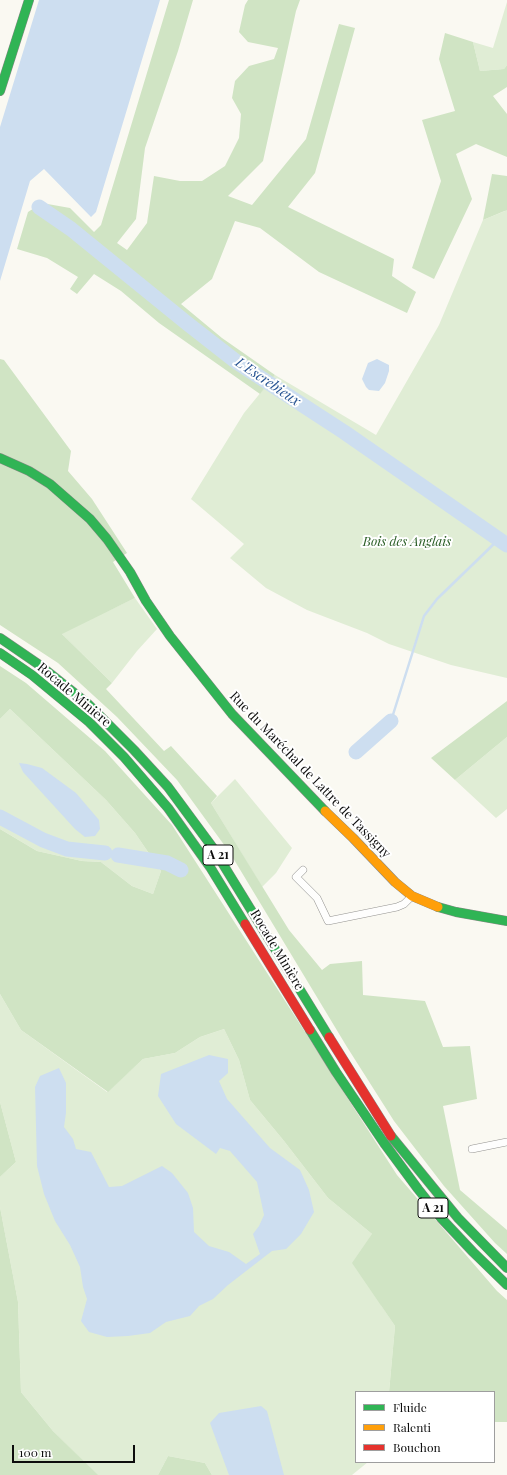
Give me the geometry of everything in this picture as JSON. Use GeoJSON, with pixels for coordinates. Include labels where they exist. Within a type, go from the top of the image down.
{"type":"FeatureCollection","features":[{"type":"Feature","properties":{"kind":"main road"},"geometry":{"type":"LineString","coordinates":[[0,91],[29,0]]}},
{"type":"Feature","properties":{"kind":"main road","name":"Rue du Maréchal de Lattre de Tassigny"},"geometry":{"type":"LineString","coordinates":[[0,458],[28,471],[50,484],[69,499],[90,519],[107,539],[130,572],[146,601],[170,636],[239,722],[394,882],[412,896],[437,908],[507,921]]}},
{"type":"Feature","properties":{"kind":"main road","name":"Rocade Minière"},"geometry":{"type":"LineString","coordinates":[[0,638],[63,683],[102,717],[146,762],[181,804],[213,848],[357,1084],[397,1144],[458,1218],[507,1268]]}},
{"type":"Feature","properties":{"kind":"main road","name":"Rocade Minière"},"geometry":{"type":"LineString","coordinates":[[0,653],[42,683],[88,722],[124,757],[168,808],[210,867],[336,1072],[377,1133],[441,1218],[507,1285]]}},
{"type":"Feature","properties":{"kind":"street"},"geometry":{"type":"LineString","coordinates":[[302,870],[296,877],[317,898],[328,921],[397,907],[404,904],[412,896]]}},
{"type":"Feature","properties":{"kind":"street"},"geometry":{"type":"LineString","coordinates":[[472,1149],[507,1142]]}},
{"type":"Feature","properties":{"kind":"green space"},"geometry":{"type":"Polygon","coordinates":[[[169,0],[193,0],[178,51],[145,148],[136,219],[117,243],[127,250],[147,223],[154,176],[180,181],[202,181],[225,166],[239,138],[241,114],[232,98],[235,81],[249,66],[274,59],[278,48],[248,42],[239,32],[245,5],[248,0],[300,0],[296,11],[263,161],[228,196],[252,205],[306,139],[339,24],[355,28],[315,173],[288,207],[394,259],[392,276],[416,292],[407,313],[319,272],[260,228],[235,221],[212,279],[181,304],[222,338],[275,375],[260,394],[159,323],[121,291],[94,274],[77,294],[70,289],[78,277],[47,258],[17,249],[28,212],[42,203],[70,208],[94,232],[101,225],[169,0]]]}},
{"type":"Feature","properties":{"kind":"green space"},"geometry":{"type":"Polygon","coordinates":[[[507,2],[507,65],[504,69],[480,71],[473,42],[493,48],[507,2]]]}},
{"type":"Feature","properties":{"kind":"green space"},"geometry":{"type":"Polygon","coordinates":[[[445,33],[473,42],[480,71],[504,69],[507,65],[507,87],[493,96],[507,114],[507,157],[476,144],[456,154],[472,199],[434,279],[412,268],[441,181],[422,120],[455,111],[439,59],[445,33]]]}},
{"type":"Feature","properties":{"kind":"green space"},"geometry":{"type":"Polygon","coordinates":[[[492,174],[507,176],[507,210],[483,220],[492,174]]]}},
{"type":"Feature","properties":{"kind":"green space","name":"Bois des Anglais"},"geometry":{"type":"Polygon","coordinates":[[[507,201],[507,678],[451,665],[389,644],[367,633],[307,610],[266,588],[230,558],[244,544],[191,499],[244,413],[275,375],[376,435],[439,325],[483,220],[505,211],[507,201]]]}},
{"type":"Feature","properties":{"kind":"green space"},"geometry":{"type":"Polygon","coordinates":[[[0,359],[4,360],[71,451],[68,471],[92,499],[127,553],[113,562],[135,598],[62,634],[112,683],[106,689],[164,751],[171,746],[217,796],[211,803],[289,930],[322,970],[330,964],[362,961],[363,995],[425,1001],[443,1047],[470,1046],[477,1099],[443,1106],[460,1190],[507,1230],[507,1254],[495,1243],[444,1186],[394,1121],[347,1047],[230,853],[177,780],[117,717],[58,663],[0,625],[0,359]]]}},
{"type":"Feature","properties":{"kind":"green space"},"geometry":{"type":"Polygon","coordinates":[[[135,598],[157,629],[137,651],[112,683],[61,633],[135,598]]]}},
{"type":"Feature","properties":{"kind":"green space"},"geometry":{"type":"Polygon","coordinates":[[[0,666],[26,683],[105,751],[172,825],[397,1175],[497,1291],[507,1300],[507,1422],[495,1422],[495,1391],[389,1391],[395,1326],[352,1263],[372,1234],[328,1198],[250,1100],[239,1060],[224,1029],[200,1037],[175,1053],[143,1059],[108,1092],[21,1030],[0,994],[0,829],[37,851],[82,861],[101,862],[132,886],[153,894],[161,871],[135,833],[106,800],[10,709],[0,719],[0,666]]]}},
{"type":"Feature","properties":{"kind":"green space"},"geometry":{"type":"Polygon","coordinates":[[[507,701],[507,737],[455,780],[431,758],[507,701]]]}},
{"type":"Feature","properties":{"kind":"green space"},"geometry":{"type":"Polygon","coordinates":[[[10,709],[106,800],[135,833],[161,871],[153,894],[132,886],[101,862],[82,861],[37,851],[0,829],[0,719],[10,709]]]}},
{"type":"Feature","properties":{"kind":"green space"},"geometry":{"type":"Polygon","coordinates":[[[507,737],[507,809],[496,818],[455,780],[507,737]]]}},
{"type":"Feature","properties":{"kind":"green space"},"geometry":{"type":"Polygon","coordinates":[[[235,779],[292,848],[276,873],[262,887],[211,803],[235,779]]]}},
{"type":"Feature","properties":{"kind":"green space"},"geometry":{"type":"Polygon","coordinates":[[[0,994],[21,1030],[107,1092],[143,1059],[175,1053],[200,1037],[224,1029],[239,1060],[250,1100],[328,1198],[372,1234],[381,1305],[395,1326],[389,1391],[355,1391],[355,1463],[367,1463],[352,1475],[212,1475],[205,1463],[168,1456],[158,1475],[97,1475],[53,1431],[21,1392],[18,1302],[0,1207],[0,1177],[16,1162],[0,1102],[0,994]]]}},
{"type":"Feature","properties":{"kind":"green space"},"geometry":{"type":"Polygon","coordinates":[[[0,1102],[16,1162],[0,1177],[0,1102]]]}},
{"type":"Feature","properties":{"kind":"green space"},"geometry":{"type":"Polygon","coordinates":[[[0,1207],[18,1302],[21,1392],[53,1431],[98,1475],[0,1475],[0,1207]]]}},
{"type":"Feature","properties":{"kind":"green space"},"geometry":{"type":"Polygon","coordinates":[[[168,1456],[205,1463],[212,1475],[158,1475],[168,1456]]]}},
{"type":"Feature","properties":{"kind":"water"},"geometry":{"type":"Polygon","coordinates":[[[39,0],[160,0],[96,212],[91,217],[44,169],[30,181],[0,281],[0,127],[39,0]]]}},
{"type":"Feature","properties":{"kind":"water"},"geometry":{"type":"Polygon","coordinates":[[[377,359],[389,365],[389,371],[385,383],[379,391],[369,390],[362,379],[368,363],[377,359]]]}},
{"type":"Feature","properties":{"kind":"water"},"geometry":{"type":"Polygon","coordinates":[[[19,763],[42,768],[76,793],[99,820],[100,829],[95,836],[85,837],[75,829],[23,772],[19,763]]]}},
{"type":"Feature","properties":{"kind":"water"},"geometry":{"type":"Polygon","coordinates":[[[209,1055],[228,1059],[228,1073],[219,1081],[227,1099],[270,1148],[300,1170],[309,1190],[314,1212],[301,1234],[286,1249],[272,1251],[228,1285],[213,1299],[199,1306],[190,1316],[166,1322],[150,1333],[107,1337],[89,1332],[81,1321],[87,1299],[83,1287],[80,1267],[70,1245],[55,1221],[44,1194],[37,1166],[35,1087],[40,1076],[59,1068],[66,1083],[66,1113],[64,1127],[73,1139],[76,1149],[91,1152],[109,1187],[122,1186],[162,1166],[172,1173],[188,1193],[193,1208],[194,1232],[209,1246],[229,1252],[246,1264],[260,1254],[253,1234],[264,1215],[257,1182],[230,1151],[220,1148],[216,1154],[176,1124],[158,1096],[161,1074],[209,1055]]]}},
{"type":"Feature","properties":{"kind":"water"},"geometry":{"type":"Polygon","coordinates":[[[261,1406],[267,1411],[284,1475],[229,1475],[210,1423],[219,1413],[261,1406]]]}},
{"type":"Feature","properties":{"kind":"waterway","name":"L'Escrebieux"},"geometry":{"type":"LineString","coordinates":[[39,207],[71,229],[238,363],[344,432],[507,545]]}},
{"type":"Feature","properties":{"kind":"waterway"},"geometry":{"type":"LineString","coordinates":[[391,721],[424,616],[437,599],[499,539]]}},
{"type":"Feature","properties":{"kind":"waterway"},"geometry":{"type":"LineString","coordinates":[[356,752],[391,721]]}},
{"type":"Feature","properties":{"kind":"waterway"},"geometry":{"type":"LineString","coordinates":[[0,817],[43,840],[67,849],[105,853]]}},
{"type":"Feature","properties":{"kind":"waterway"},"geometry":{"type":"LineString","coordinates":[[118,855],[167,863],[181,870]]}},
{"type":"Feature","properties":{"kind":"traffic: fast"},"geometry":{"type":"LineString","coordinates":[[0,91],[29,0]]}},
{"type":"Feature","properties":{"kind":"traffic: fast"},"geometry":{"type":"LineString","coordinates":[[0,458],[29,471],[50,484],[90,519],[107,539],[130,572],[146,601],[170,636],[232,714],[325,811]]}},
{"type":"Feature","properties":{"kind":"traffic: fast"},"geometry":{"type":"LineString","coordinates":[[0,638],[38,664],[88,704],[168,787],[213,848],[329,1037]]}},
{"type":"Feature","properties":{"kind":"traffic: fast"},"geometry":{"type":"LineString","coordinates":[[0,653],[32,675],[89,722],[124,757],[168,808],[210,867],[245,924]]}},
{"type":"Feature","properties":{"kind":"traffic: fast"},"geometry":{"type":"LineString","coordinates":[[438,907],[456,912],[507,921]]}},
{"type":"Feature","properties":{"kind":"traffic: fast"},"geometry":{"type":"LineString","coordinates":[[310,1030],[336,1072],[384,1143],[418,1189],[441,1218],[507,1285]]}},
{"type":"Feature","properties":{"kind":"traffic: fast"},"geometry":{"type":"LineString","coordinates":[[391,1136],[458,1218],[507,1268]]}},
{"type":"Feature","properties":{"kind":"traffic: slow"},"geometry":{"type":"LineString","coordinates":[[325,811],[395,882],[412,896],[438,907]]}},
{"type":"Feature","properties":{"kind":"traffic: jam"},"geometry":{"type":"LineString","coordinates":[[245,924],[310,1030]]}},
{"type":"Feature","properties":{"kind":"traffic: jam"},"geometry":{"type":"LineString","coordinates":[[329,1037],[391,1136]]}}]}
